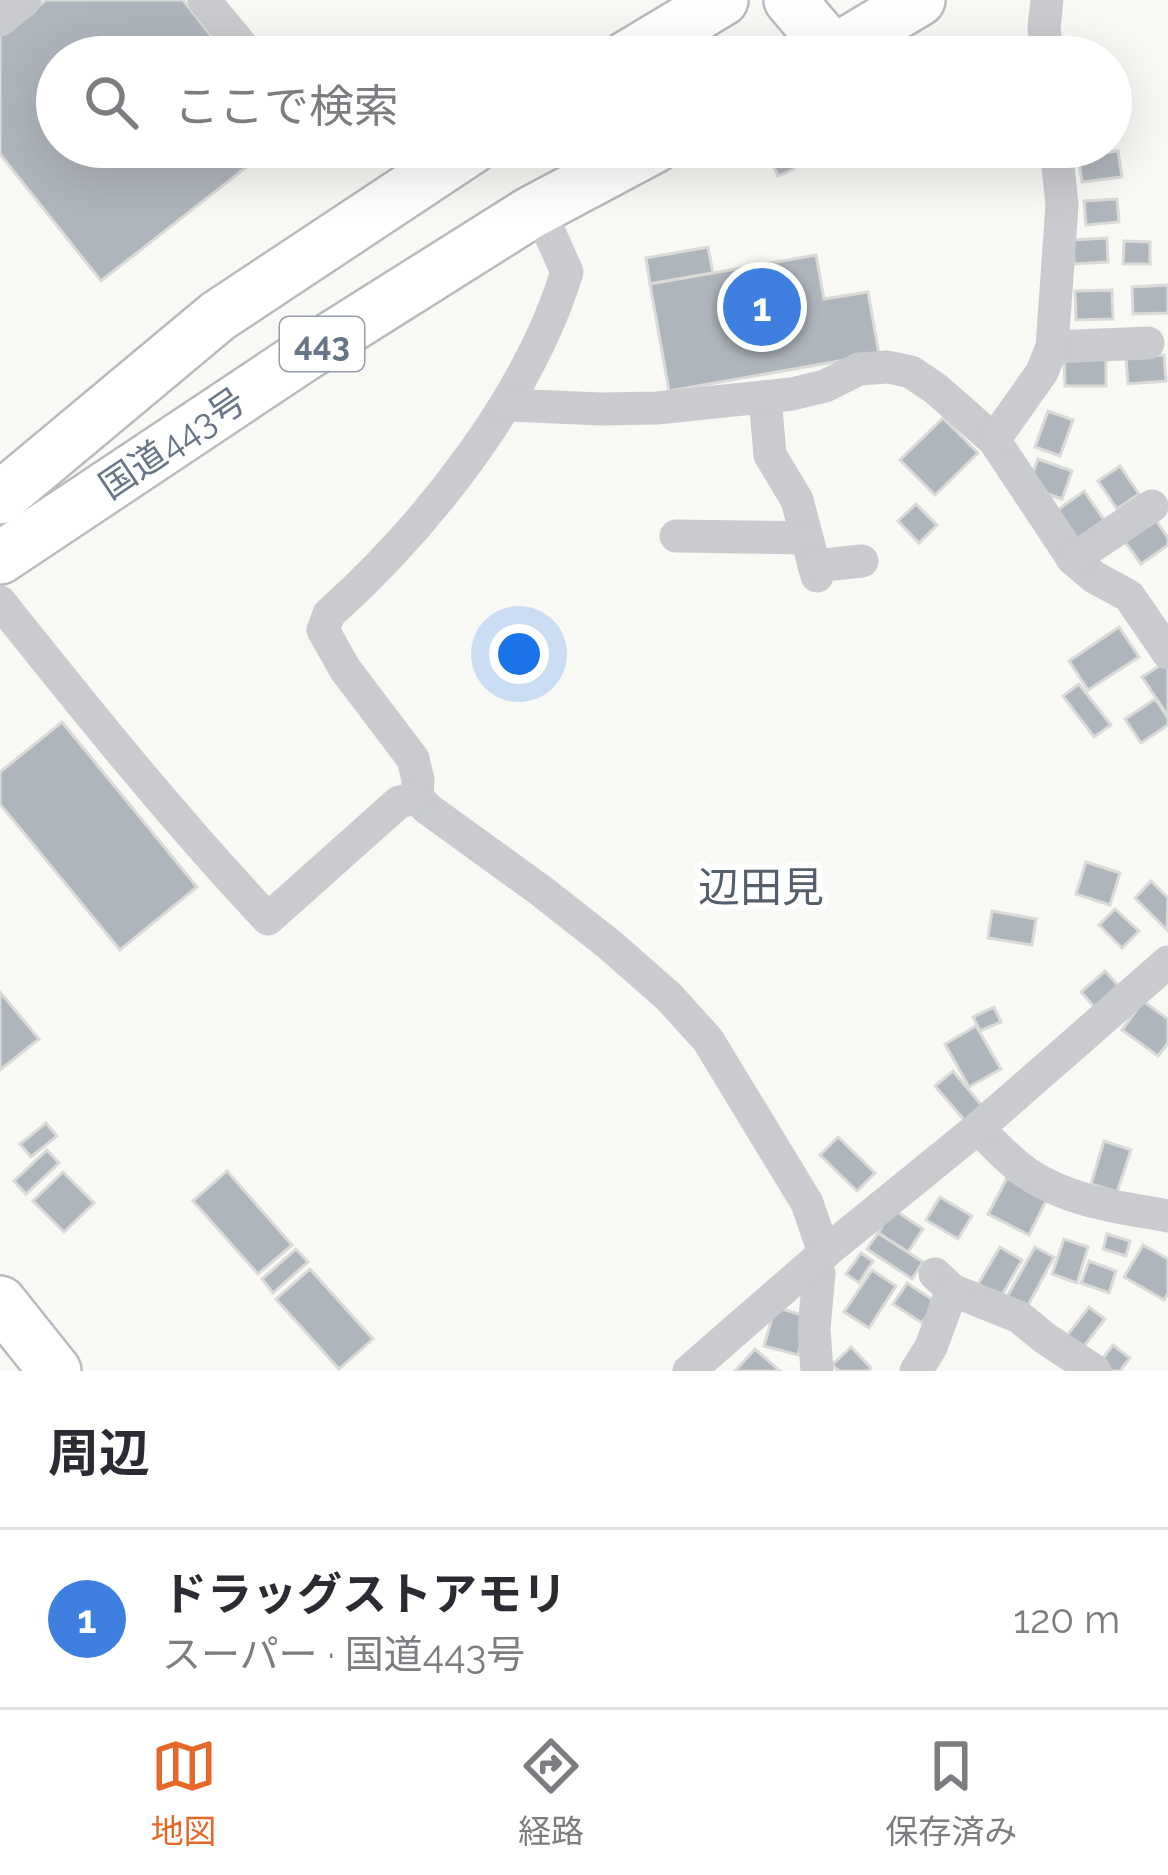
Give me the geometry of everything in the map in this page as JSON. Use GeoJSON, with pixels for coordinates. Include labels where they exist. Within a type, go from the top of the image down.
{"type":"FeatureCollection","features":[{"type":"Feature","properties":{"kind":"highway"},"geometry":{"type":"LineString","coordinates":[[662,36],[722,0]]}},
{"type":"Feature","properties":{"kind":"highway"},"geometry":{"type":"LineString","coordinates":[[790,0],[816,36]]}},
{"type":"Feature","properties":{"kind":"highway"},"geometry":{"type":"LineString","coordinates":[[818,0],[825,36]]}},
{"type":"Feature","properties":{"kind":"highway"},"geometry":{"type":"LineString","coordinates":[[860,36],[919,0]]}},
{"type":"Feature","properties":{"kind":"highway","name":"国道443号"},"geometry":{"type":"LineString","coordinates":[[0,498],[218,316],[442,168]]}},
{"type":"Feature","properties":{"kind":"highway"},"geometry":{"type":"LineString","coordinates":[[492,168],[530,213]]}},
{"type":"Feature","properties":{"kind":"highway","name":"国道443号"},"geometry":{"type":"LineString","coordinates":[[0,558],[303,356],[530,213],[615,168]]}},
{"type":"Feature","properties":{"kind":"highway"},"geometry":{"type":"LineString","coordinates":[[0,1302],[55,1371]]}},
{"type":"Feature","properties":{"kind":"street"},"geometry":{"type":"LineString","coordinates":[[0,20],[25,0]]}},
{"type":"Feature","properties":{"kind":"street"},"geometry":{"type":"LineString","coordinates":[[204,0],[234,36]]}},
{"type":"Feature","properties":{"kind":"street"},"geometry":{"type":"LineString","coordinates":[[1045,36],[1047,0]]}},
{"type":"Feature","properties":{"kind":"street"},"geometry":{"type":"LineString","coordinates":[[994,440],[1042,372],[1052,347],[1062,205],[1058,168]]}},
{"type":"Feature","properties":{"kind":"street"},"geometry":{"type":"LineString","coordinates":[[416,798],[413,759],[323,630],[325,621],[447,487],[506,405],[567,272],[550,234],[530,213]]}},
{"type":"Feature","properties":{"kind":"street"},"geometry":{"type":"LineString","coordinates":[[1052,347],[1148,343]]}},
{"type":"Feature","properties":{"kind":"street"},"geometry":{"type":"LineString","coordinates":[[506,405],[657,408],[824,386],[859,369],[887,367],[911,372],[994,440],[1073,559],[1129,596],[1168,653]]}},
{"type":"Feature","properties":{"kind":"street"},"geometry":{"type":"LineString","coordinates":[[765,397],[770,455],[797,500],[813,560]]}},
{"type":"Feature","properties":{"kind":"street"},"geometry":{"type":"LineString","coordinates":[[1073,559],[1152,506]]}},
{"type":"Feature","properties":{"kind":"street"},"geometry":{"type":"LineString","coordinates":[[676,536],[813,560],[862,561]]}},
{"type":"Feature","properties":{"kind":"street"},"geometry":{"type":"LineString","coordinates":[[0,602],[130,764],[268,920],[400,802],[416,798]]}},
{"type":"Feature","properties":{"kind":"street"},"geometry":{"type":"LineString","coordinates":[[416,798],[610,945],[669,997],[708,1040],[807,1204],[820,1240],[814,1328],[817,1371]]}},
{"type":"Feature","properties":{"kind":"street"},"geometry":{"type":"LineString","coordinates":[[689,1371],[1168,962]]}},
{"type":"Feature","properties":{"kind":"street"},"geometry":{"type":"LineString","coordinates":[[978,1128],[1026,1172],[1053,1188],[1090,1202],[1168,1216]]}},
{"type":"Feature","properties":{"kind":"street"},"geometry":{"type":"LineString","coordinates":[[916,1371],[931,1347],[943,1282],[1019,1317],[1095,1371]]}},
{"type":"Feature","properties":{"kind":"building"},"geometry":{"type":"Polygon","coordinates":[[[46,0],[183,0],[211,36],[36,36],[36,168],[245,168],[101,281],[0,154],[0,36],[46,0]]]}},
{"type":"Feature","properties":{"kind":"building"},"geometry":{"type":"Polygon","coordinates":[[[1080,168],[1121,168],[1122,177],[1082,182],[1080,168]]]}},
{"type":"Feature","properties":{"kind":"building"},"geometry":{"type":"Polygon","coordinates":[[[1117,199],[1119,222],[1086,225],[1084,201],[1117,199]]]}},
{"type":"Feature","properties":{"kind":"building"},"geometry":{"type":"Polygon","coordinates":[[[1107,238],[1108,262],[1074,264],[1073,240],[1107,238]]]}},
{"type":"Feature","properties":{"kind":"building"},"geometry":{"type":"Polygon","coordinates":[[[1124,241],[1150,242],[1150,264],[1123,264],[1124,241]]]}},
{"type":"Feature","properties":{"kind":"building"},"geometry":{"type":"Polygon","coordinates":[[[708,247],[713,273],[650,284],[646,258],[708,247]]]}},
{"type":"Feature","properties":{"kind":"building"},"geometry":{"type":"Polygon","coordinates":[[[816,255],[824,299],[868,292],[879,354],[669,391],[650,284],[816,255]]]}},
{"type":"Feature","properties":{"kind":"building"},"geometry":{"type":"Polygon","coordinates":[[[1168,285],[1168,313],[1133,314],[1132,287],[1168,285]]]}},
{"type":"Feature","properties":{"kind":"building"},"geometry":{"type":"Polygon","coordinates":[[[1112,290],[1113,319],[1076,320],[1075,291],[1112,290]]]}},
{"type":"Feature","properties":{"kind":"building"},"geometry":{"type":"Polygon","coordinates":[[[1164,355],[1166,381],[1128,384],[1126,358],[1164,355]]]}},
{"type":"Feature","properties":{"kind":"building"},"geometry":{"type":"Polygon","coordinates":[[[1064,359],[1106,359],[1106,386],[1065,386],[1064,359]]]}},
{"type":"Feature","properties":{"kind":"building"},"geometry":{"type":"Polygon","coordinates":[[[1048,411],[1073,420],[1060,456],[1035,447],[1048,411]]]}},
{"type":"Feature","properties":{"kind":"building"},"geometry":{"type":"Polygon","coordinates":[[[943,418],[978,453],[935,495],[900,460],[943,418]]]}},
{"type":"Feature","properties":{"kind":"building"},"geometry":{"type":"Polygon","coordinates":[[[1038,459],[1072,471],[1062,499],[1028,487],[1038,459]]]}},
{"type":"Feature","properties":{"kind":"building"},"geometry":{"type":"Polygon","coordinates":[[[1120,466],[1139,494],[1117,509],[1098,481],[1120,466]]]}},
{"type":"Feature","properties":{"kind":"building"},"geometry":{"type":"Polygon","coordinates":[[[1084,491],[1105,521],[1072,543],[1052,514],[1084,491]]]}},
{"type":"Feature","properties":{"kind":"building"},"geometry":{"type":"Polygon","coordinates":[[[916,504],[937,525],[919,543],[898,521],[916,504]]]}},
{"type":"Feature","properties":{"kind":"building"},"geometry":{"type":"Polygon","coordinates":[[[1153,516],[1168,545],[1141,564],[1122,538],[1153,516]]]}},
{"type":"Feature","properties":{"kind":"building"},"geometry":{"type":"Polygon","coordinates":[[[1119,627],[1139,657],[1088,690],[1069,661],[1119,627]]]}},
{"type":"Feature","properties":{"kind":"building"},"geometry":{"type":"Polygon","coordinates":[[[1164,663],[1168,668],[1168,716],[1142,677],[1164,663]]]}},
{"type":"Feature","properties":{"kind":"building"},"geometry":{"type":"Polygon","coordinates":[[[1079,684],[1111,725],[1094,737],[1063,696],[1079,684]]]}},
{"type":"Feature","properties":{"kind":"building"},"geometry":{"type":"Polygon","coordinates":[[[1155,699],[1168,725],[1141,743],[1125,719],[1155,699]]]}},
{"type":"Feature","properties":{"kind":"building"},"geometry":{"type":"Polygon","coordinates":[[[62,722],[197,887],[120,950],[0,804],[0,772],[62,722]]]}},
{"type":"Feature","properties":{"kind":"building"},"geometry":{"type":"Polygon","coordinates":[[[1086,862],[1120,873],[1110,905],[1076,894],[1086,862]]]}},
{"type":"Feature","properties":{"kind":"building"},"geometry":{"type":"Polygon","coordinates":[[[1151,881],[1168,898],[1167,930],[1135,898],[1151,881]]]}},
{"type":"Feature","properties":{"kind":"building"},"geometry":{"type":"Polygon","coordinates":[[[1115,909],[1139,931],[1122,948],[1099,925],[1115,909]]]}},
{"type":"Feature","properties":{"kind":"building"},"geometry":{"type":"Polygon","coordinates":[[[992,911],[1036,919],[1032,945],[988,938],[992,911]]]}},
{"type":"Feature","properties":{"kind":"building"},"geometry":{"type":"Polygon","coordinates":[[[1105,971],[1122,990],[1098,1011],[1081,992],[1105,971]]]}},
{"type":"Feature","properties":{"kind":"building"},"geometry":{"type":"Polygon","coordinates":[[[0,992],[39,1039],[0,1070],[0,992]]]}},
{"type":"Feature","properties":{"kind":"building"},"geometry":{"type":"Polygon","coordinates":[[[1143,1001],[1168,1019],[1168,1043],[1158,1056],[1122,1030],[1143,1001]]]}},
{"type":"Feature","properties":{"kind":"building"},"geometry":{"type":"Polygon","coordinates":[[[994,1007],[1001,1022],[980,1031],[973,1017],[994,1007]]]}},
{"type":"Feature","properties":{"kind":"building"},"geometry":{"type":"Polygon","coordinates":[[[976,1026],[1001,1069],[969,1087],[945,1044],[976,1026]]]}},
{"type":"Feature","properties":{"kind":"building"},"geometry":{"type":"Polygon","coordinates":[[[953,1071],[983,1107],[966,1122],[935,1086],[953,1071]]]}},
{"type":"Feature","properties":{"kind":"building"},"geometry":{"type":"Polygon","coordinates":[[[46,1123],[57,1136],[31,1157],[20,1144],[46,1123]]]}},
{"type":"Feature","properties":{"kind":"building"},"geometry":{"type":"Polygon","coordinates":[[[838,1137],[875,1173],[857,1191],[820,1155],[838,1137]]]}},
{"type":"Feature","properties":{"kind":"building"},"geometry":{"type":"Polygon","coordinates":[[[1104,1141],[1131,1150],[1117,1192],[1091,1184],[1104,1141]]]}},
{"type":"Feature","properties":{"kind":"building"},"geometry":{"type":"Polygon","coordinates":[[[47,1150],[59,1163],[26,1194],[14,1181],[47,1150]]]}},
{"type":"Feature","properties":{"kind":"building"},"geometry":{"type":"Polygon","coordinates":[[[227,1171],[292,1245],[258,1274],[193,1201],[227,1171]]]}},
{"type":"Feature","properties":{"kind":"building"},"geometry":{"type":"Polygon","coordinates":[[[63,1172],[94,1203],[64,1232],[33,1201],[63,1172]]]}},
{"type":"Feature","properties":{"kind":"building"},"geometry":{"type":"Polygon","coordinates":[[[1007,1178],[1047,1199],[1029,1235],[988,1214],[1007,1178]]]}},
{"type":"Feature","properties":{"kind":"building"},"geometry":{"type":"Polygon","coordinates":[[[940,1197],[972,1216],[958,1239],[926,1220],[940,1197]]]}},
{"type":"Feature","properties":{"kind":"building"},"geometry":{"type":"Polygon","coordinates":[[[893,1209],[923,1229],[908,1252],[878,1233],[893,1209]]]}},
{"type":"Feature","properties":{"kind":"building"},"geometry":{"type":"Polygon","coordinates":[[[878,1233],[923,1262],[912,1279],[867,1249],[878,1233]]]}},
{"type":"Feature","properties":{"kind":"building"},"geometry":{"type":"Polygon","coordinates":[[[1107,1234],[1130,1241],[1126,1256],[1103,1249],[1107,1234]]]}},
{"type":"Feature","properties":{"kind":"building"},"geometry":{"type":"Polygon","coordinates":[[[1064,1239],[1088,1247],[1077,1283],[1052,1274],[1064,1239]]]}},
{"type":"Feature","properties":{"kind":"building"},"geometry":{"type":"Polygon","coordinates":[[[1143,1245],[1168,1259],[1164,1300],[1124,1277],[1143,1245]]]}},
{"type":"Feature","properties":{"kind":"building"},"geometry":{"type":"Polygon","coordinates":[[[1000,1247],[1022,1260],[997,1304],[974,1291],[1000,1247]]]}},
{"type":"Feature","properties":{"kind":"building"},"geometry":{"type":"Polygon","coordinates":[[[1035,1247],[1054,1257],[1024,1313],[1004,1302],[1035,1247]]]}},
{"type":"Feature","properties":{"kind":"building"},"geometry":{"type":"Polygon","coordinates":[[[296,1249],[308,1262],[273,1293],[262,1279],[296,1249]]]}},
{"type":"Feature","properties":{"kind":"building"},"geometry":{"type":"Polygon","coordinates":[[[861,1253],[873,1261],[859,1283],[846,1274],[861,1253]]]}},
{"type":"Feature","properties":{"kind":"building"},"geometry":{"type":"Polygon","coordinates":[[[1089,1261],[1116,1271],[1109,1293],[1081,1283],[1089,1261]]]}},
{"type":"Feature","properties":{"kind":"building"},"geometry":{"type":"Polygon","coordinates":[[[310,1269],[373,1339],[339,1369],[276,1299],[310,1269]]]}},
{"type":"Feature","properties":{"kind":"building"},"geometry":{"type":"Polygon","coordinates":[[[872,1270],[896,1286],[869,1328],[844,1312],[872,1270]]]}},
{"type":"Feature","properties":{"kind":"building"},"geometry":{"type":"Polygon","coordinates":[[[907,1283],[936,1302],[922,1323],[893,1304],[907,1283]]]}},
{"type":"Feature","properties":{"kind":"building"},"geometry":{"type":"Polygon","coordinates":[[[775,1307],[809,1317],[798,1355],[764,1346],[775,1307]]]}},
{"type":"Feature","properties":{"kind":"building"},"geometry":{"type":"Polygon","coordinates":[[[1089,1307],[1105,1319],[1078,1354],[1062,1342],[1089,1307]]]}},
{"type":"Feature","properties":{"kind":"building"},"geometry":{"type":"Polygon","coordinates":[[[1113,1345],[1130,1358],[1120,1371],[1099,1363],[1113,1345]]]}},
{"type":"Feature","properties":{"kind":"building"},"geometry":{"type":"Polygon","coordinates":[[[851,1347],[871,1368],[868,1371],[839,1371],[832,1365],[851,1347]]]}},
{"type":"Feature","properties":{"kind":"building"},"geometry":{"type":"Polygon","coordinates":[[[755,1349],[780,1371],[735,1371],[755,1349]]]}},
{"type":"Feature","properties":{"kind":"place","name":"ドラッグストアモリ"},"geometry":{"type":"Point","coordinates":[762,307]}},
{"type":"Feature","properties":{"kind":"district","name":"辺田見"},"geometry":{"type":"Point","coordinates":[761,887]}}]}
